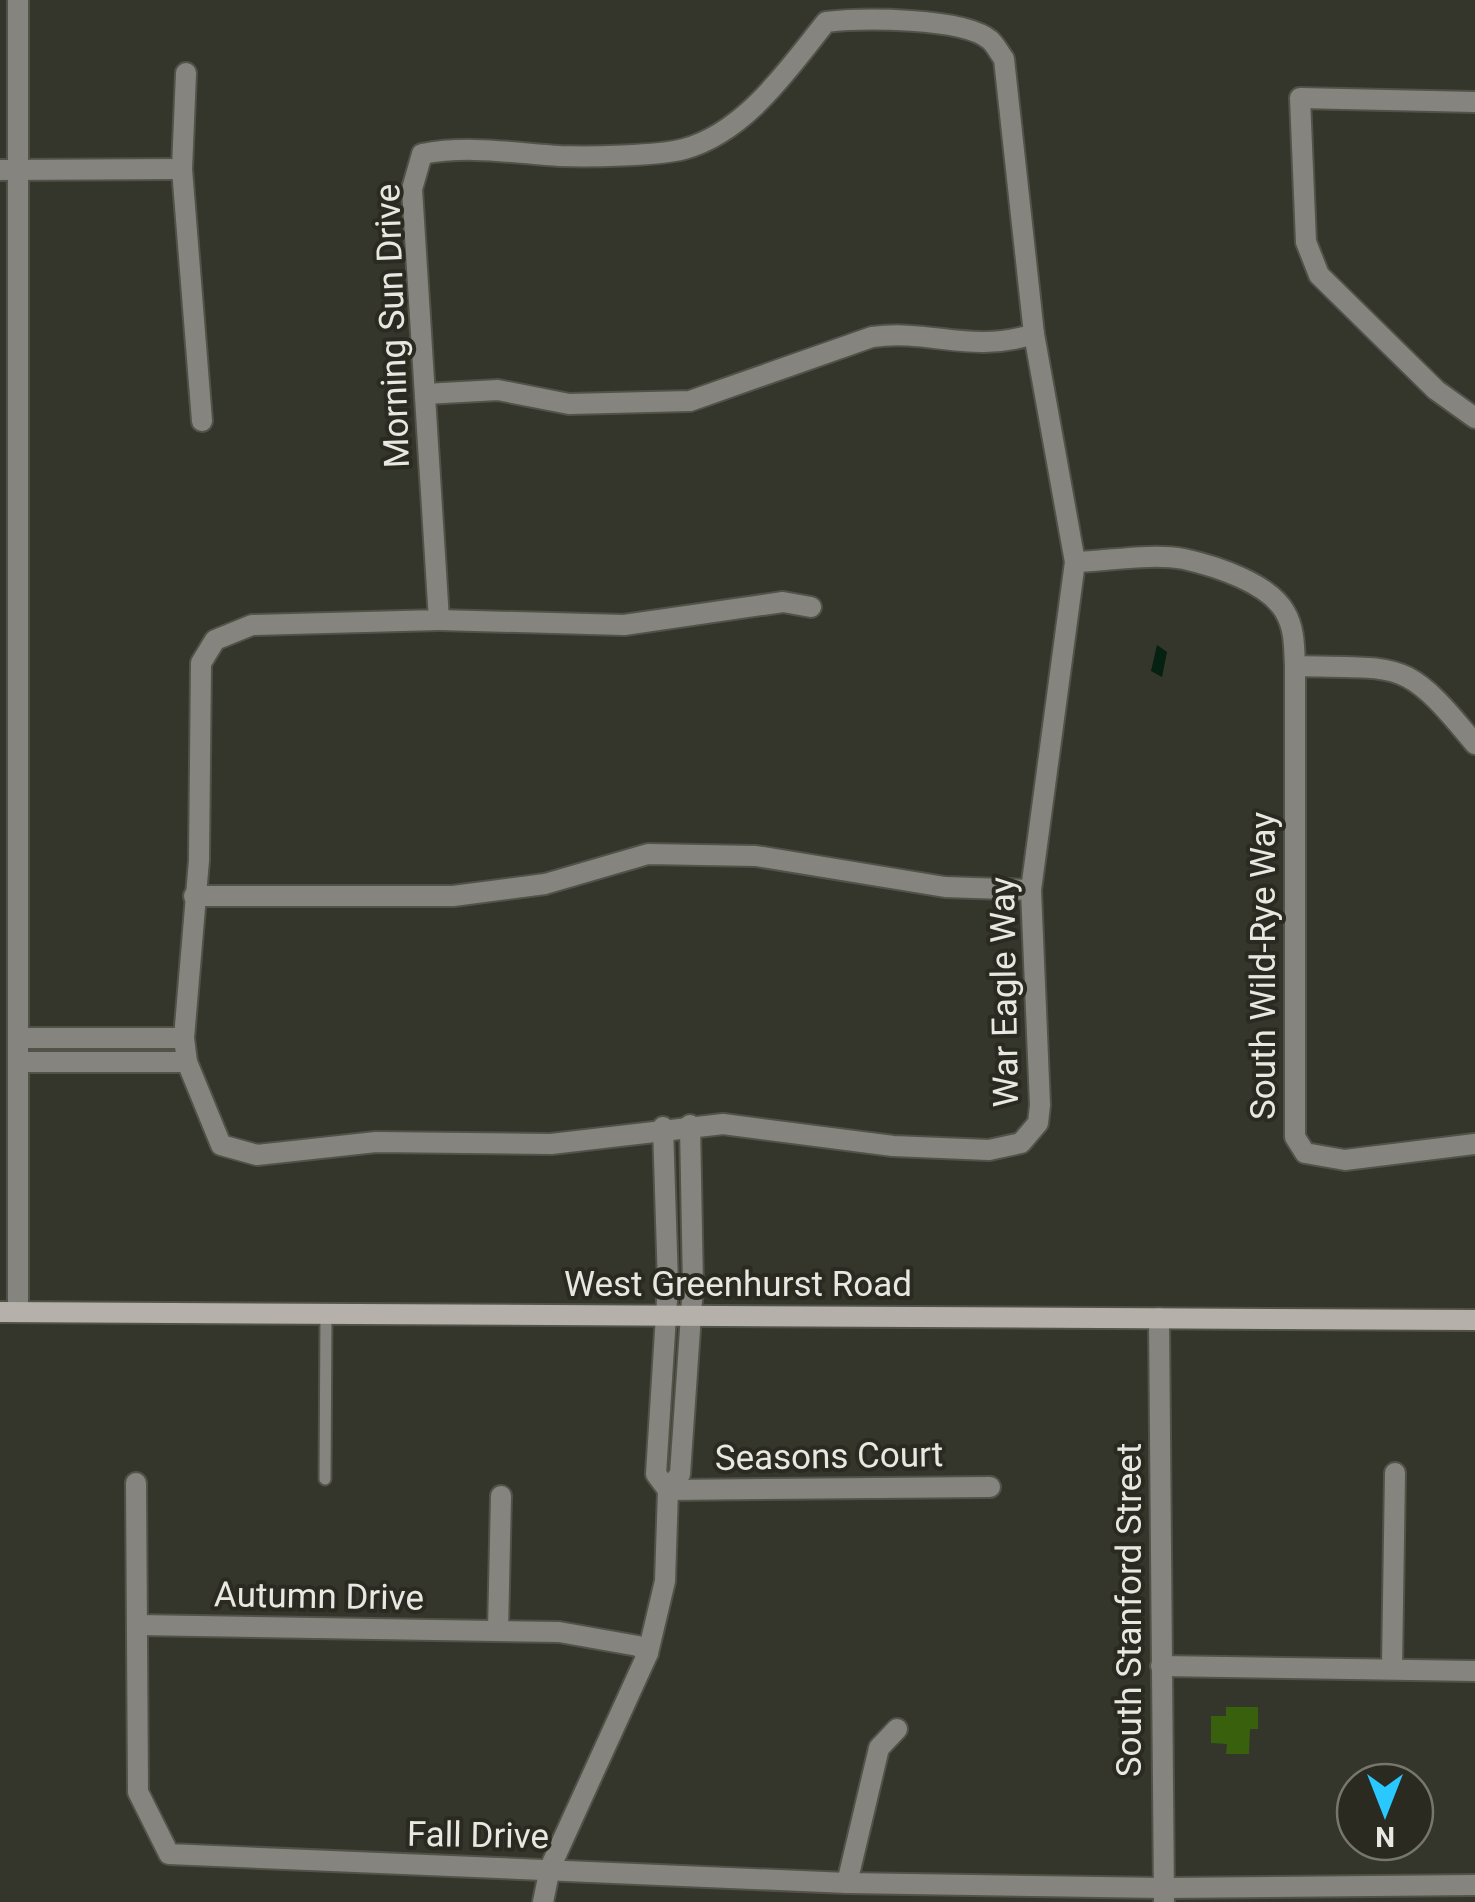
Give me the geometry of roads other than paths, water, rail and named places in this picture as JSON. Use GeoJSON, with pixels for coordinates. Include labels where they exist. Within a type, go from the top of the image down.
{"type":"FeatureCollection","features":[{"type":"Feature","properties":{"kind":"main road","name":"West Greenhurst Road"},"geometry":{"type":"LineString","coordinates":[[9,1312],[1475,1320]]}},
{"type":"Feature","properties":{"kind":"street"},"geometry":{"type":"LineString","coordinates":[[9,1312],[18,1038],[8,170],[18,0]]}},
{"type":"Feature","properties":{"kind":"street","name":"Morning Sun Drive"},"geometry":{"type":"LineString","coordinates":[[439,620],[412,189],[422,154],[456,147],[566,156],[684,150],[723,129],[762,100],[826,22],[874,16],[960,29],[990,39],[1004,59],[1034,334],[1075,562]]}},
{"type":"Feature","properties":{"kind":"street"},"geometry":{"type":"LineString","coordinates":[[186,73],[182,169],[202,422]]}},
{"type":"Feature","properties":{"kind":"street"},"geometry":{"type":"LineString","coordinates":[[1475,102],[1300,98],[1304,226],[1319,275],[1436,390],[1475,418]]}},
{"type":"Feature","properties":{"kind":"street"},"geometry":{"type":"LineString","coordinates":[[8,170],[182,169]]}},
{"type":"Feature","properties":{"kind":"street"},"geometry":{"type":"LineString","coordinates":[[425,394],[498,390],[568,404],[690,402],[872,337],[896,334],[973,346],[1004,343],[1034,334]]}},
{"type":"Feature","properties":{"kind":"street"},"geometry":{"type":"LineString","coordinates":[[1075,562],[1181,559],[1233,576],[1269,594],[1285,611],[1294,635],[1295,666],[1397,670],[1414,676],[1475,744]]}},
{"type":"Feature","properties":{"kind":"street","name":"War Eagle Way"},"geometry":{"type":"LineString","coordinates":[[187,1062],[211,1129],[221,1145],[235,1152],[257,1154],[376,1142],[551,1144],[690,1124],[762,1126],[946,1149],[989,1150],[1021,1143],[1038,1123],[1040,1105],[1031,890],[1075,562]]}},
{"type":"Feature","properties":{"kind":"street"},"geometry":{"type":"LineString","coordinates":[[18,1062],[187,1062],[184,1038],[199,860],[200,663],[215,640],[252,625],[439,620],[624,626],[784,602],[811,607]]}},
{"type":"Feature","properties":{"kind":"street","name":"South Wild-Rye Way"},"geometry":{"type":"LineString","coordinates":[[1295,666],[1296,1137],[1305,1153],[1345,1160],[1475,1144]]}},
{"type":"Feature","properties":{"kind":"street"},"geometry":{"type":"LineString","coordinates":[[194,896],[453,896],[545,884],[648,854],[756,856],[945,887],[1031,890]]}},
{"type":"Feature","properties":{"kind":"street"},"geometry":{"type":"LineString","coordinates":[[18,1038],[184,1038]]}},
{"type":"Feature","properties":{"kind":"street"},"geometry":{"type":"LineString","coordinates":[[543,1902],[550,1868],[648,1653],[665,1580],[668,1490],[680,1474],[691,1316],[690,1124]]}},
{"type":"Feature","properties":{"kind":"street"},"geometry":{"type":"LineString","coordinates":[[664,1127],[666,1316],[656,1474],[668,1490]]}},
{"type":"Feature","properties":{"kind":"street","name":"South Stanford Street"},"geometry":{"type":"LineString","coordinates":[[1160,1318],[1164,1895]]}},
{"type":"Feature","properties":{"kind":"street"},"geometry":{"type":"LineString","coordinates":[[1392,1667],[1395,1473]]}},
{"type":"Feature","properties":{"kind":"street","name":"Fall Drive"},"geometry":{"type":"LineString","coordinates":[[136,1482],[138,1792],[169,1854],[293,1863],[550,1868],[1164,1895],[1475,1885]]}},
{"type":"Feature","properties":{"kind":"street","name":"Seasons Court"},"geometry":{"type":"LineString","coordinates":[[668,1490],[990,1487]]}},
{"type":"Feature","properties":{"kind":"street"},"geometry":{"type":"LineString","coordinates":[[498,1631],[501,1496]]}},
{"type":"Feature","properties":{"kind":"street","name":"Autumn Drive"},"geometry":{"type":"LineString","coordinates":[[138,1625],[560,1632],[638,1646],[648,1653]]}},
{"type":"Feature","properties":{"kind":"street"},"geometry":{"type":"LineString","coordinates":[[1161,1666],[1475,1671]]}},
{"type":"Feature","properties":{"kind":"street"},"geometry":{"type":"LineString","coordinates":[[847,1883],[879,1748],[897,1729]]}},
{"type":"Feature","properties":{"kind":"lane"},"geometry":{"type":"LineString","coordinates":[[325,1479],[326,1314]]}}]}
